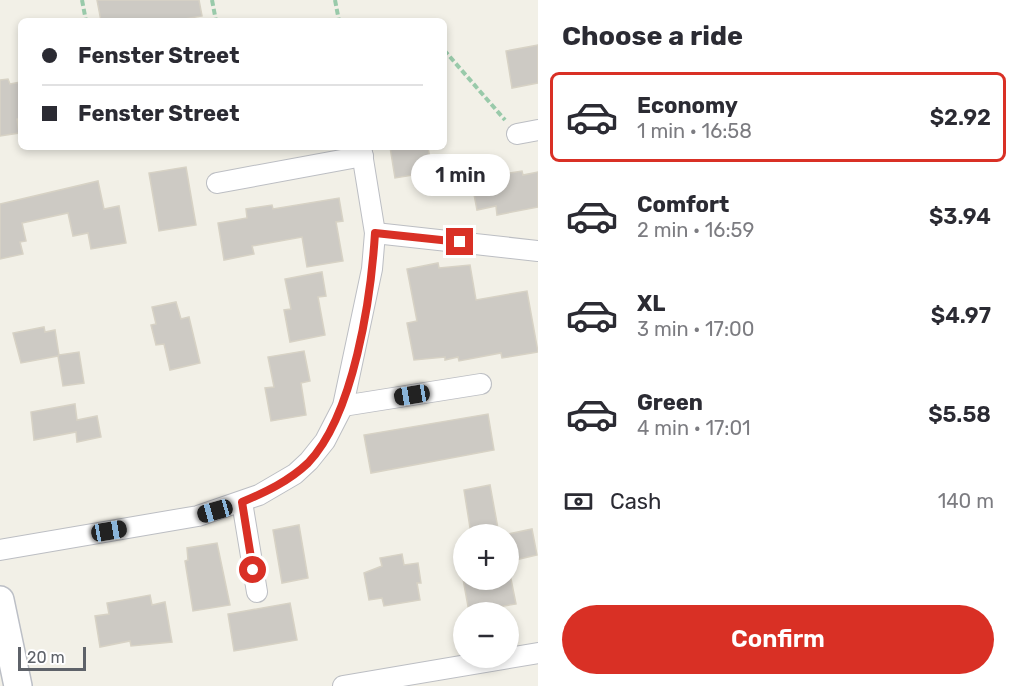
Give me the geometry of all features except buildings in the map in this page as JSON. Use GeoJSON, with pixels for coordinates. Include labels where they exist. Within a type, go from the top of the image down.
{"type":"FeatureCollection","features":[{"type":"Feature","properties":{"kind":"main road"},"geometry":{"type":"LineString","coordinates":[[0,600],[18,686]]}},
{"type":"Feature","properties":{"kind":"street"},"geometry":{"type":"LineString","coordinates":[[517,134],[538,130]]}},
{"type":"Feature","properties":{"kind":"street"},"geometry":{"type":"LineString","coordinates":[[0,550],[198,516],[242,502],[277,486],[309,461],[325,441],[343,406],[363,320],[375,233],[362,151],[217,183]]}},
{"type":"Feature","properties":{"kind":"street"},"geometry":{"type":"LineString","coordinates":[[375,233],[538,251]]}},
{"type":"Feature","properties":{"kind":"street"},"geometry":{"type":"LineString","coordinates":[[343,406],[481,384]]}},
{"type":"Feature","properties":{"kind":"street"},"geometry":{"type":"LineString","coordinates":[[242,502],[257,592]]}},
{"type":"Feature","properties":{"kind":"street"},"geometry":{"type":"LineString","coordinates":[[343,686],[366,684],[538,653]]}},
{"type":"Feature","properties":{"kind":"path"},"geometry":{"type":"LineString","coordinates":[[82,0],[85,18]]}},
{"type":"Feature","properties":{"kind":"path"},"geometry":{"type":"LineString","coordinates":[[212,0],[215,18]]}},
{"type":"Feature","properties":{"kind":"path"},"geometry":{"type":"LineString","coordinates":[[335,0],[338,18]]}},
{"type":"Feature","properties":{"kind":"path"},"geometry":{"type":"LineString","coordinates":[[447,53],[517,134]]}},
{"type":"Feature","properties":{"kind":"route"},"geometry":{"type":"LineString","coordinates":[[253,570],[242,502],[277,486],[309,461],[325,441],[343,406],[372,269],[375,233],[460,242]]}}]}
